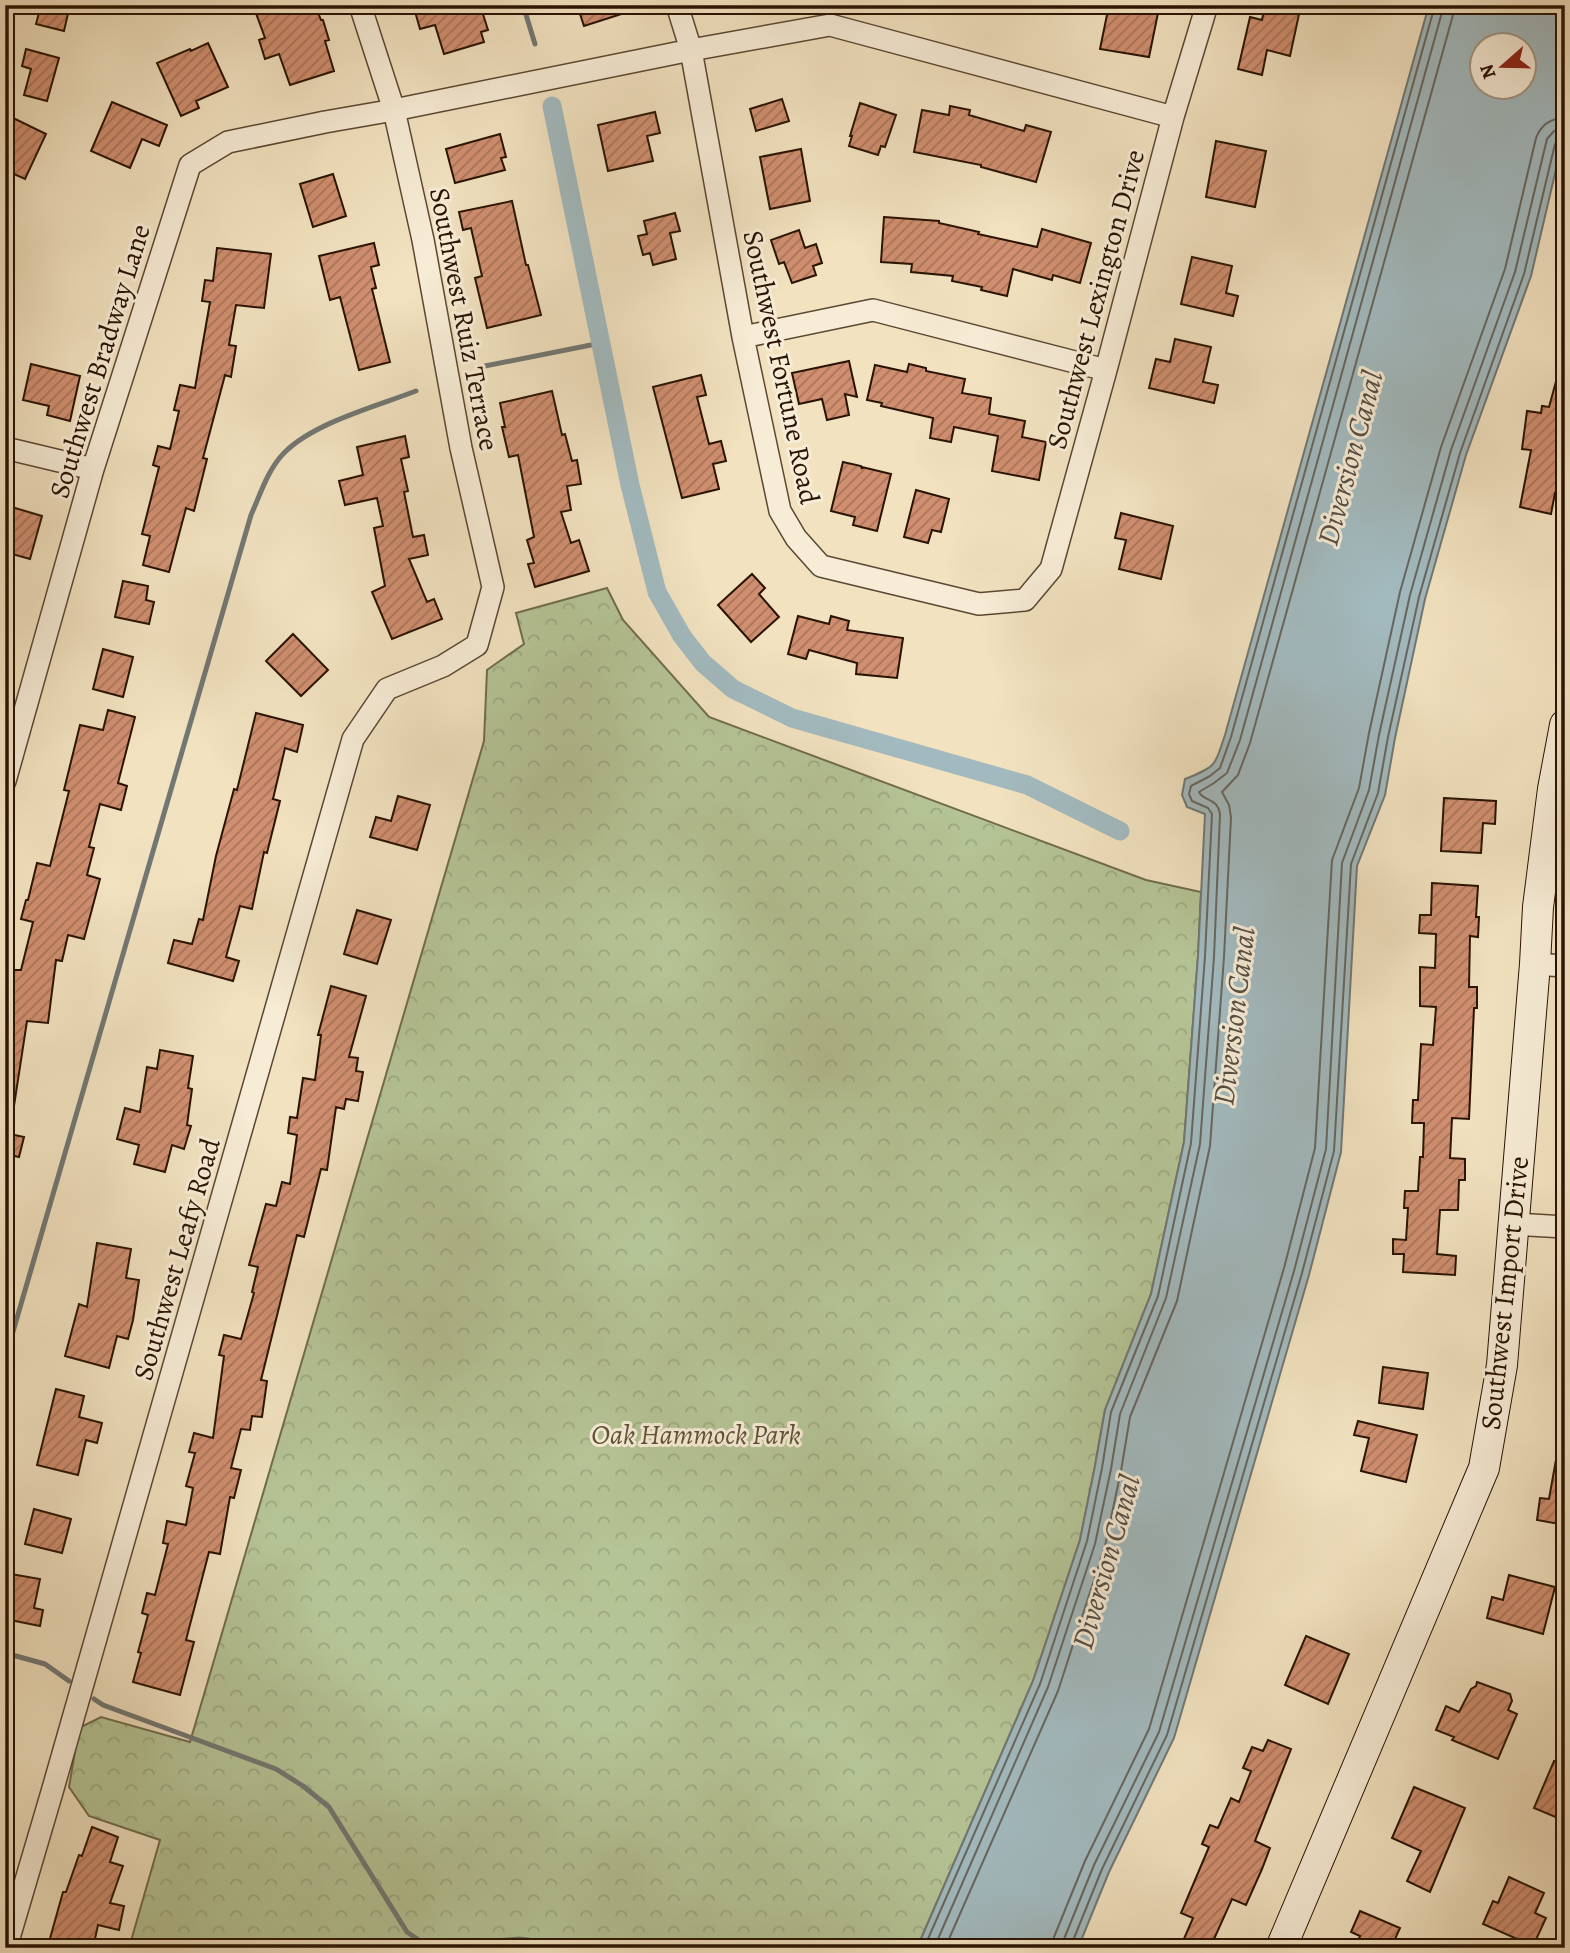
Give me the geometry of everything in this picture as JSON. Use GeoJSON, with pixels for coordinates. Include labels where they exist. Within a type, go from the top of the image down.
{"type":"FeatureCollection","features":[{"type":"Feature","properties":{"kind":"street","name":"Southwest Ruiz Terrace"},"geometry":{"type":"LineString","coordinates":[[360,5],[394,110],[423,240],[461,447],[493,587],[477,645]]}},
{"type":"Feature","properties":{"kind":"street","name":"Southwest Fortune Road"},"geometry":{"type":"LineString","coordinates":[[677,5],[691,50],[743,337],[780,511],[796,538],[821,566],[979,604],[1025,600]]}},
{"type":"Feature","properties":{"kind":"street","name":"Southwest Lexington Drive"},"geometry":{"type":"LineString","coordinates":[[1025,600],[1051,569],[1173,117],[1207,5]]}},
{"type":"Feature","properties":{"kind":"street","name":"Southwest Bradway Lane"},"geometry":{"type":"LineString","coordinates":[[5,781],[93,469],[190,165],[228,142],[830,25],[1173,117]]}},
{"type":"Feature","properties":{"kind":"street"},"geometry":{"type":"LineString","coordinates":[[743,337],[873,310],[1106,370]]}},
{"type":"Feature","properties":{"kind":"street"},"geometry":{"type":"LineString","coordinates":[[5,449],[93,469]]}},
{"type":"Feature","properties":{"kind":"street","name":"Southwest Leafy Road"},"geometry":{"type":"LineString","coordinates":[[6,1948],[353,739],[387,689],[443,666],[477,645]]}},
{"type":"Feature","properties":{"kind":"street","name":"Southwest Import Drive"},"geometry":{"type":"LineString","coordinates":[[1281,1948],[1484,1468],[1502,1365],[1538,907],[1553,789],[1565,725]]}},
{"type":"Feature","properties":{"kind":"street"},"geometry":{"type":"LineString","coordinates":[[1535,964],[1565,966]]}},
{"type":"Feature","properties":{"kind":"street"},"geometry":{"type":"LineString","coordinates":[[1513,1224],[1565,1227]]}},
{"type":"Feature","properties":{"kind":"green space","name":"Oak Hammock Park"},"geometry":{"type":"Polygon","coordinates":[[[607,588],[623,620],[709,717],[1146,880],[1201,892],[1184,1142],[1151,1294],[1105,1410],[1080,1540],[1033,1681],[917,1948],[129,1948],[160,1840],[89,1816],[69,1787],[79,1728],[101,1717],[190,1742],[484,741],[487,670],[524,644],[516,613],[607,588]]]}},
{"type":"Feature","properties":{"kind":"water","name":"Diversion Canal"},"geometry":{"type":"Polygon","coordinates":[[[1429,5],[1565,5],[1565,131],[1531,276],[1466,455],[1425,599],[1385,795],[1357,866],[1341,1152],[1309,1275],[1174,1738],[1109,1872],[1078,1948],[917,1948],[1033,1681],[1080,1540],[1105,1410],[1151,1294],[1184,1142],[1198,956],[1205,814],[1187,807],[1182,795],[1185,779],[1209,768],[1219,754],[1429,5]]]}},
{"type":"Feature","properties":{"kind":"building"},"geometry":{"type":"Polygon","coordinates":[[[41,5],[70,5],[64,31],[36,24],[41,5]]]}},
{"type":"Feature","properties":{"kind":"building"},"geometry":{"type":"Polygon","coordinates":[[[253,5],[315,5],[329,40],[325,41],[334,71],[290,85],[279,54],[265,59],[259,40],[265,38],[253,5]]]}},
{"type":"Feature","properties":{"kind":"building"},"geometry":{"type":"Polygon","coordinates":[[[424,5],[473,5],[476,13],[482,11],[488,30],[481,32],[484,42],[444,54],[435,25],[420,29],[414,8],[424,5]]]}},
{"type":"Feature","properties":{"kind":"building"},"geometry":{"type":"Polygon","coordinates":[[[577,5],[639,5],[640,8],[584,26],[577,5]]]}},
{"type":"Feature","properties":{"kind":"building"},"geometry":{"type":"Polygon","coordinates":[[[1109,5],[1158,13],[1149,57],[1100,49],[1109,5]]]}},
{"type":"Feature","properties":{"kind":"building"},"geometry":{"type":"Polygon","coordinates":[[[1265,5],[1301,5],[1290,56],[1267,50],[1262,75],[1238,69],[1250,17],[1262,20],[1265,5]]]}},
{"type":"Feature","properties":{"kind":"building"},"geometry":{"type":"Polygon","coordinates":[[[208,43],[228,87],[196,101],[199,108],[181,116],[157,63],[208,43]]]}},
{"type":"Feature","properties":{"kind":"building"},"geometry":{"type":"Polygon","coordinates":[[[26,49],[59,58],[47,101],[24,95],[31,69],[22,66],[26,49]]]}},
{"type":"Feature","properties":{"kind":"building"},"geometry":{"type":"Polygon","coordinates":[[[782,99],[789,121],[756,131],[750,109],[782,99]]]}},
{"type":"Feature","properties":{"kind":"building"},"geometry":{"type":"Polygon","coordinates":[[[112,102],[167,125],[159,146],[142,139],[130,168],[91,151],[112,102]]]}},
{"type":"Feature","properties":{"kind":"building"},"geometry":{"type":"Polygon","coordinates":[[[860,103],[896,115],[885,147],[881,146],[878,155],[849,146],[860,103]]]}},
{"type":"Feature","properties":{"kind":"building"},"geometry":{"type":"Polygon","coordinates":[[[950,106],[970,110],[969,115],[1024,131],[1026,125],[1051,132],[1036,182],[981,165],[914,152],[922,110],[949,115],[950,106]]]}},
{"type":"Feature","properties":{"kind":"building"},"geometry":{"type":"Polygon","coordinates":[[[655,112],[660,133],[647,136],[653,161],[608,171],[598,125],[655,112]]]}},
{"type":"Feature","properties":{"kind":"building"},"geometry":{"type":"Polygon","coordinates":[[[5,114],[46,134],[25,179],[5,170],[5,114]]]}},
{"type":"Feature","properties":{"kind":"building"},"geometry":{"type":"Polygon","coordinates":[[[500,134],[506,157],[501,158],[505,170],[455,183],[446,149],[500,134]]]}},
{"type":"Feature","properties":{"kind":"building"},"geometry":{"type":"Polygon","coordinates":[[[1216,141],[1266,151],[1255,207],[1206,197],[1216,141]]]}},
{"type":"Feature","properties":{"kind":"building"},"geometry":{"type":"Polygon","coordinates":[[[801,149],[810,201],[770,209],[760,157],[801,149]]]}},
{"type":"Feature","properties":{"kind":"building"},"geometry":{"type":"Polygon","coordinates":[[[333,174],[346,216],[313,227],[300,184],[333,174]]]}},
{"type":"Feature","properties":{"kind":"building"},"geometry":{"type":"Polygon","coordinates":[[[512,201],[526,265],[541,315],[487,328],[475,278],[482,276],[471,228],[463,230],[459,212],[512,201]]]}},
{"type":"Feature","properties":{"kind":"building"},"geometry":{"type":"Polygon","coordinates":[[[675,213],[680,231],[670,233],[676,259],[653,265],[650,253],[643,255],[638,236],[647,234],[644,221],[675,213]]]}},
{"type":"Feature","properties":{"kind":"building"},"geometry":{"type":"Polygon","coordinates":[[[884,217],[939,221],[979,232],[978,234],[1037,247],[1042,229],[1091,243],[1080,283],[1053,275],[1052,280],[1013,269],[1007,296],[981,290],[982,287],[952,281],[953,276],[911,272],[912,264],[881,262],[884,217]]]}},
{"type":"Feature","properties":{"kind":"building"},"geometry":{"type":"Polygon","coordinates":[[[799,230],[805,248],[816,244],[822,263],[813,266],[816,275],[792,283],[784,262],[779,264],[771,240],[799,230]]]}},
{"type":"Feature","properties":{"kind":"building"},"geometry":{"type":"Polygon","coordinates":[[[374,243],[379,265],[371,267],[376,288],[372,289],[390,362],[359,370],[340,297],[330,300],[319,256],[374,243]]]}},
{"type":"Feature","properties":{"kind":"building"},"geometry":{"type":"Polygon","coordinates":[[[217,248],[271,254],[264,308],[236,305],[229,345],[236,346],[231,377],[225,375],[203,458],[207,459],[194,511],[186,508],[169,572],[143,565],[150,536],[142,534],[159,467],[153,465],[158,446],[170,449],[179,411],[174,410],[180,385],[195,388],[210,302],[202,301],[205,280],[213,281],[217,248]]]}},
{"type":"Feature","properties":{"kind":"building"},"geometry":{"type":"Polygon","coordinates":[[[1192,257],[1232,266],[1226,293],[1238,296],[1233,316],[1181,304],[1192,257]]]}},
{"type":"Feature","properties":{"kind":"building"},"geometry":{"type":"Polygon","coordinates":[[[1175,339],[1211,347],[1203,382],[1218,385],[1214,403],[1149,388],[1156,359],[1170,362],[1175,339]]]}},
{"type":"Feature","properties":{"kind":"building"},"geometry":{"type":"Polygon","coordinates":[[[849,361],[857,397],[845,394],[849,415],[827,420],[822,399],[799,404],[792,373],[849,361]]]}},
{"type":"Feature","properties":{"kind":"building"},"geometry":{"type":"Polygon","coordinates":[[[31,364],[80,376],[70,421],[47,415],[49,406],[23,400],[31,364]]]}},
{"type":"Feature","properties":{"kind":"building"},"geometry":{"type":"Polygon","coordinates":[[[909,364],[926,368],[926,371],[965,379],[962,393],[991,398],[989,414],[1025,421],[1022,437],[1046,442],[1039,480],[992,471],[998,436],[954,427],[951,442],[930,438],[933,418],[881,406],[882,403],[867,400],[875,365],[907,372],[909,364]]]}},
{"type":"Feature","properties":{"kind":"building"},"geometry":{"type":"Polygon","coordinates":[[[1560,367],[1565,368],[1565,452],[1562,472],[1565,473],[1565,495],[1555,493],[1551,514],[1520,507],[1531,450],[1522,449],[1527,411],[1541,413],[1542,406],[1549,407],[1560,367]]]}},
{"type":"Feature","properties":{"kind":"building"},"geometry":{"type":"Polygon","coordinates":[[[701,375],[706,395],[697,397],[709,444],[721,441],[726,461],[713,464],[719,489],[682,498],[653,387],[701,375]]]}},
{"type":"Feature","properties":{"kind":"building"},"geometry":{"type":"Polygon","coordinates":[[[552,391],[562,435],[565,434],[572,461],[577,460],[581,484],[567,486],[571,510],[561,512],[571,543],[579,540],[589,571],[535,587],[528,564],[534,563],[527,540],[534,537],[518,455],[509,457],[500,403],[552,391]]]}},
{"type":"Feature","properties":{"kind":"building"},"geometry":{"type":"Polygon","coordinates":[[[405,436],[409,457],[401,459],[408,491],[404,492],[413,537],[424,535],[428,555],[409,559],[427,602],[434,599],[442,619],[392,639],[372,592],[385,586],[374,528],[383,526],[377,498],[345,505],[339,481],[363,475],[357,447],[405,436]]]}},
{"type":"Feature","properties":{"kind":"building"},"geometry":{"type":"Polygon","coordinates":[[[843,462],[861,466],[862,469],[891,474],[877,531],[853,525],[855,517],[831,511],[843,462]]]}},
{"type":"Feature","properties":{"kind":"building"},"geometry":{"type":"Polygon","coordinates":[[[916,490],[949,499],[941,532],[932,530],[928,543],[904,537],[916,490]]]}},
{"type":"Feature","properties":{"kind":"building"},"geometry":{"type":"Polygon","coordinates":[[[5,505],[42,516],[30,559],[5,552],[5,505]]]}},
{"type":"Feature","properties":{"kind":"building"},"geometry":{"type":"Polygon","coordinates":[[[1121,513],[1173,526],[1161,579],[1119,569],[1126,540],[1115,538],[1121,513]]]}},
{"type":"Feature","properties":{"kind":"building"},"geometry":{"type":"Polygon","coordinates":[[[752,574],[765,588],[759,594],[779,617],[751,642],[718,605],[752,574]]]}},
{"type":"Feature","properties":{"kind":"building"},"geometry":{"type":"Polygon","coordinates":[[[123,581],[148,586],[146,600],[154,602],[149,624],[115,617],[123,581]]]}},
{"type":"Feature","properties":{"kind":"building"},"geometry":{"type":"Polygon","coordinates":[[[798,616],[829,624],[831,616],[849,621],[847,630],[903,638],[897,678],[856,674],[857,663],[809,650],[806,659],[788,654],[798,616]]]}},
{"type":"Feature","properties":{"kind":"building"},"geometry":{"type":"Polygon","coordinates":[[[293,634],[328,670],[301,696],[266,661],[293,634]]]}},
{"type":"Feature","properties":{"kind":"building"},"geometry":{"type":"Polygon","coordinates":[[[103,649],[133,657],[123,697],[93,689],[103,649]]]}},
{"type":"Feature","properties":{"kind":"building"},"geometry":{"type":"Polygon","coordinates":[[[108,710],[135,717],[118,783],[127,786],[121,810],[100,804],[89,847],[94,848],[87,875],[100,879],[84,939],[68,935],[62,961],[56,960],[48,1023],[27,1021],[14,1106],[5,1105],[5,1037],[14,970],[21,970],[33,922],[21,919],[37,863],[50,866],[69,791],[64,790],[80,725],[103,730],[108,710]]]}},
{"type":"Feature","properties":{"kind":"building"},"geometry":{"type":"Polygon","coordinates":[[[256,713],[303,725],[297,752],[285,748],[273,799],[280,801],[267,853],[264,852],[252,909],[240,906],[226,957],[239,961],[233,981],[168,963],[174,940],[192,944],[199,919],[203,920],[216,856],[234,789],[237,790],[256,713]]]}},
{"type":"Feature","properties":{"kind":"building"},"geometry":{"type":"Polygon","coordinates":[[[398,796],[430,805],[417,850],[370,837],[376,817],[391,821],[398,796]]]}},
{"type":"Feature","properties":{"kind":"building"},"geometry":{"type":"Polygon","coordinates":[[[1444,798],[1496,801],[1495,824],[1483,823],[1481,853],[1441,851],[1444,798]]]}},
{"type":"Feature","properties":{"kind":"building"},"geometry":{"type":"Polygon","coordinates":[[[1432,883],[1478,886],[1478,937],[1470,936],[1469,987],[1477,987],[1477,1008],[1474,1008],[1469,1119],[1452,1118],[1450,1158],[1465,1159],[1465,1180],[1459,1180],[1458,1210],[1440,1210],[1437,1254],[1456,1256],[1455,1275],[1403,1272],[1404,1254],[1393,1254],[1393,1239],[1406,1240],[1408,1208],[1404,1208],[1405,1191],[1418,1191],[1420,1157],[1423,1157],[1424,1123],[1412,1123],[1413,1100],[1418,1100],[1421,1044],[1433,1045],[1436,1007],[1420,1006],[1420,967],[1435,968],[1436,934],[1419,933],[1420,915],[1431,915],[1432,883]]]}},
{"type":"Feature","properties":{"kind":"building"},"geometry":{"type":"Polygon","coordinates":[[[357,910],[391,920],[377,964],[344,954],[357,910]]]}},
{"type":"Feature","properties":{"kind":"building"},"geometry":{"type":"Polygon","coordinates":[[[331,986],[366,996],[349,1057],[358,1058],[356,1071],[363,1072],[358,1101],[346,1099],[344,1109],[336,1107],[327,1170],[321,1169],[304,1237],[297,1235],[261,1380],[267,1381],[262,1417],[252,1416],[250,1430],[241,1429],[231,1468],[241,1470],[234,1498],[230,1497],[220,1554],[209,1552],[186,1640],[194,1642],[180,1695],[133,1682],[148,1615],[142,1613],[147,1593],[155,1595],[168,1544],[163,1543],[167,1521],[186,1525],[193,1488],[186,1486],[195,1453],[189,1452],[194,1433],[213,1438],[224,1356],[219,1355],[224,1335],[241,1339],[258,1267],[249,1265],[266,1204],[276,1206],[282,1182],[290,1184],[297,1135],[288,1133],[290,1117],[297,1118],[303,1078],[315,1080],[321,1035],[318,1035],[331,986]]]}},
{"type":"Feature","properties":{"kind":"building"},"geometry":{"type":"Polygon","coordinates":[[[160,1050],[193,1056],[188,1088],[192,1089],[187,1125],[191,1126],[184,1149],[172,1145],[165,1172],[134,1164],[139,1145],[117,1139],[125,1108],[140,1112],[147,1067],[157,1069],[160,1050]]]}},
{"type":"Feature","properties":{"kind":"building"},"geometry":{"type":"Polygon","coordinates":[[[5,1133],[24,1137],[19,1157],[5,1154],[5,1133]]]}},
{"type":"Feature","properties":{"kind":"building"},"geometry":{"type":"Polygon","coordinates":[[[97,1243],[131,1249],[126,1278],[139,1280],[128,1339],[117,1336],[109,1368],[65,1356],[79,1304],[87,1307],[97,1243]]]}},
{"type":"Feature","properties":{"kind":"building"},"geometry":{"type":"Polygon","coordinates":[[[1383,1367],[1428,1373],[1423,1409],[1379,1403],[1383,1367]]]}},
{"type":"Feature","properties":{"kind":"building"},"geometry":{"type":"Polygon","coordinates":[[[56,1389],[84,1396],[79,1417],[102,1423],[97,1443],[86,1440],[78,1475],[37,1465],[56,1389]]]}},
{"type":"Feature","properties":{"kind":"building"},"geometry":{"type":"Polygon","coordinates":[[[1358,1421],[1417,1435],[1406,1482],[1361,1471],[1369,1438],[1354,1435],[1358,1421]]]}},
{"type":"Feature","properties":{"kind":"building"},"geometry":{"type":"Polygon","coordinates":[[[1557,1454],[1565,1455],[1565,1525],[1537,1520],[1540,1498],[1549,1499],[1557,1454]]]}},
{"type":"Feature","properties":{"kind":"building"},"geometry":{"type":"Polygon","coordinates":[[[34,1509],[71,1519],[62,1553],[25,1544],[34,1509]]]}},
{"type":"Feature","properties":{"kind":"building"},"geometry":{"type":"Polygon","coordinates":[[[5,1573],[40,1579],[34,1608],[43,1610],[40,1626],[5,1619],[5,1573]]]}},
{"type":"Feature","properties":{"kind":"building"},"geometry":{"type":"Polygon","coordinates":[[[1509,1575],[1555,1587],[1543,1634],[1487,1618],[1492,1597],[1503,1600],[1509,1575]]]}},
{"type":"Feature","properties":{"kind":"building"},"geometry":{"type":"Polygon","coordinates":[[[1306,1636],[1349,1654],[1328,1704],[1285,1685],[1306,1636]]]}},
{"type":"Feature","properties":{"kind":"building"},"geometry":{"type":"Polygon","coordinates":[[[1477,1682],[1510,1694],[1512,1701],[1508,1710],[1517,1714],[1498,1759],[1452,1740],[1454,1737],[1436,1730],[1446,1706],[1459,1712],[1477,1682]]]}},
{"type":"Feature","properties":{"kind":"building"},"geometry":{"type":"Polygon","coordinates":[[[1268,1740],[1291,1749],[1255,1841],[1270,1848],[1262,1869],[1246,1905],[1232,1899],[1210,1948],[1180,1948],[1193,1918],[1181,1913],[1209,1847],[1202,1844],[1210,1825],[1218,1828],[1231,1798],[1239,1802],[1251,1771],[1243,1768],[1252,1747],[1263,1751],[1268,1740]]]}},
{"type":"Feature","properties":{"kind":"building"},"geometry":{"type":"Polygon","coordinates":[[[1554,1761],[1565,1766],[1565,1821],[1534,1808],[1554,1761]]]}},
{"type":"Feature","properties":{"kind":"building"},"geometry":{"type":"Polygon","coordinates":[[[1414,1787],[1465,1808],[1430,1892],[1407,1881],[1421,1851],[1392,1838],[1414,1787]]]}},
{"type":"Feature","properties":{"kind":"building"},"geometry":{"type":"Polygon","coordinates":[[[92,1827],[118,1837],[110,1862],[123,1866],[110,1903],[124,1906],[119,1930],[98,1925],[93,1948],[73,1948],[49,1942],[63,1892],[66,1892],[92,1827]]]}},
{"type":"Feature","properties":{"kind":"building"},"geometry":{"type":"Polygon","coordinates":[[[1509,1877],[1544,1893],[1535,1913],[1546,1918],[1533,1946],[1483,1924],[1493,1901],[1498,1903],[1509,1877]]]}},
{"type":"Feature","properties":{"kind":"building"},"geometry":{"type":"Polygon","coordinates":[[[1360,1911],[1400,1928],[1391,1948],[1355,1948],[1360,1936],[1351,1932],[1360,1911]]]}},
{"type":"Feature","properties":{"kind":"waterway"},"geometry":{"type":"LineString","coordinates":[[523,5],[535,44]]}},
{"type":"Feature","properties":{"kind":"waterway"},"geometry":{"type":"LineString","coordinates":[[552,106],[630,485],[657,592],[682,636],[703,663],[733,689],[792,718],[1027,785],[1120,831]]}},
{"type":"Feature","properties":{"kind":"waterway"},"geometry":{"type":"LineString","coordinates":[[480,367],[601,343]]}},
{"type":"Feature","properties":{"kind":"waterway"},"geometry":{"type":"LineString","coordinates":[[5,1359],[251,515],[261,491],[278,459],[296,442],[346,416],[416,391]]}},
{"type":"Feature","properties":{"kind":"waterway"},"geometry":{"type":"LineString","coordinates":[[5,1653],[45,1664],[69,1681]]}},
{"type":"Feature","properties":{"kind":"waterway"},"geometry":{"type":"LineString","coordinates":[[94,1699],[103,1705],[276,1769],[303,1786],[329,1807],[407,1932],[423,1943],[441,1946],[519,1939],[536,1941],[544,1948]]}}]}
